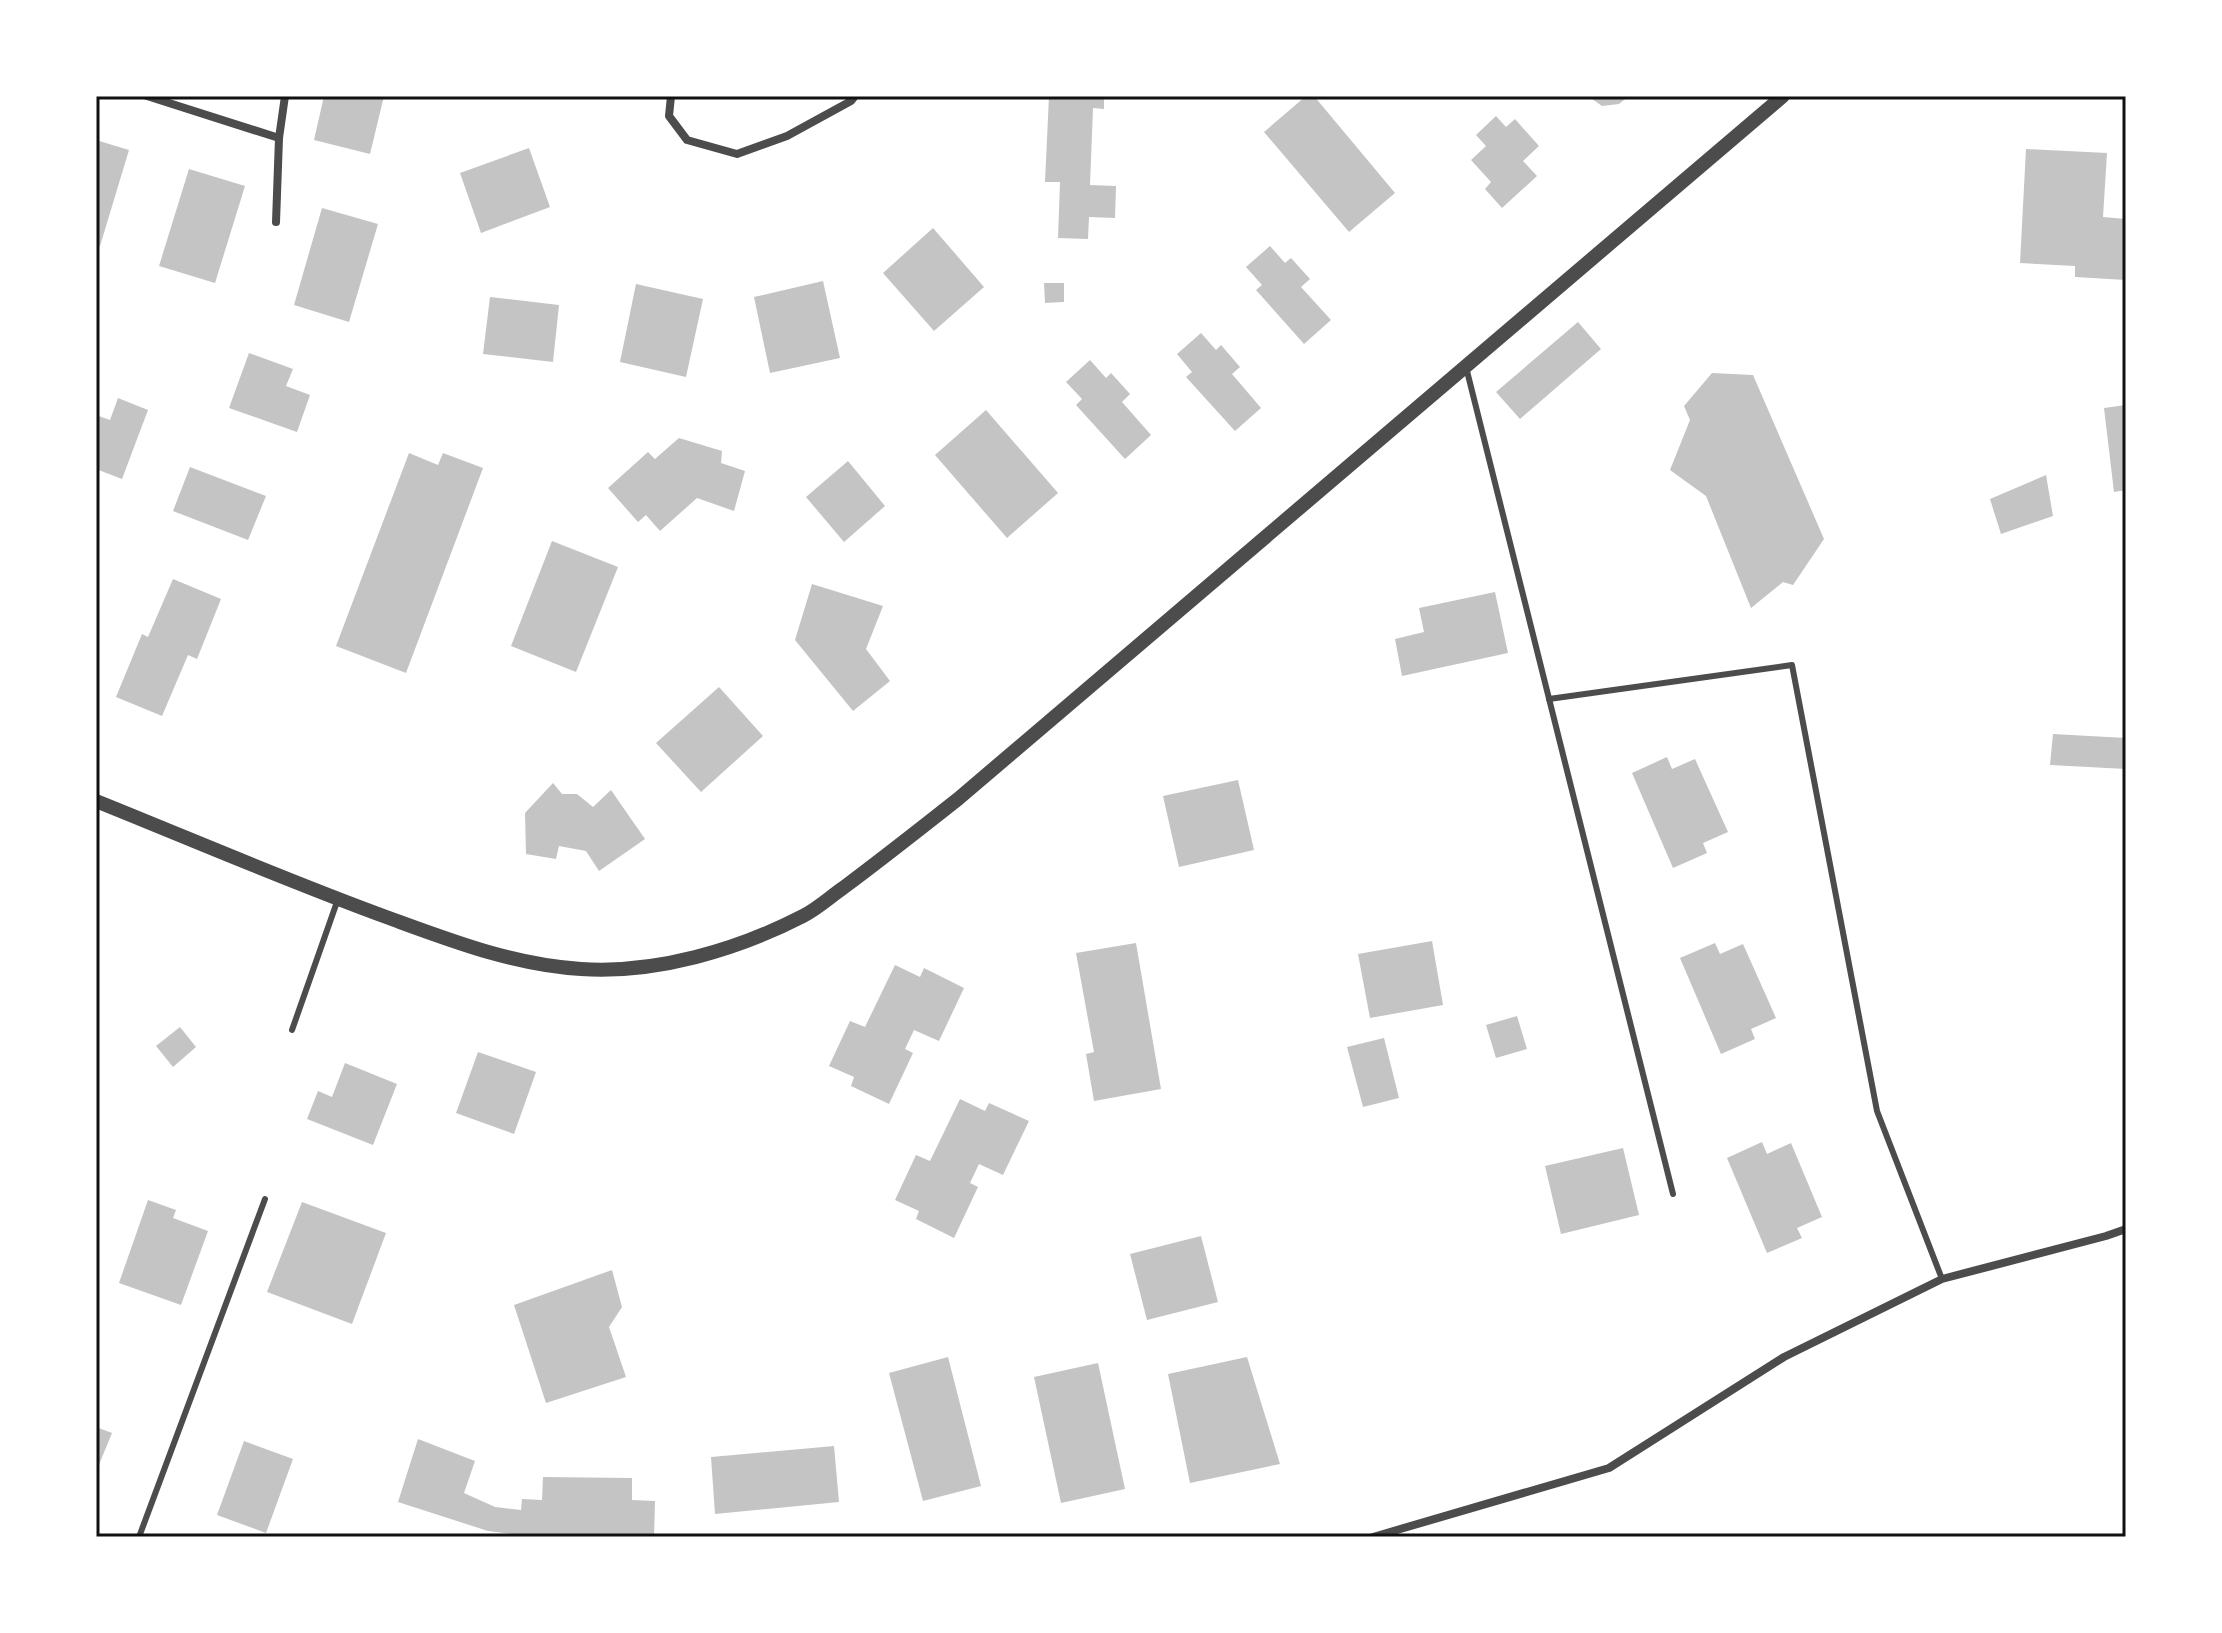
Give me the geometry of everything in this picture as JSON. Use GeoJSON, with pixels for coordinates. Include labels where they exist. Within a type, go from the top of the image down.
{"type":"FeatureCollection","features":[{"type":"Feature","properties":{"kind":"street"},"geometry":{"type":"LineString","coordinates":[[147,96],[279,138]]}},
{"type":"Feature","properties":{"kind":"street"},"geometry":{"type":"LineString","coordinates":[[276,222],[279,138],[285,96]]}},
{"type":"Feature","properties":{"kind":"street"},"geometry":{"type":"LineString","coordinates":[[671,96],[669,116],[687,140],[737,154],[787,136],[855,96]]}},
{"type":"Feature","properties":{"kind":"street"},"geometry":{"type":"LineString","coordinates":[[96,801],[338,899],[469,947],[526,963],[584,970],[640,968],[691,958],[750,939],[805,915],[958,799],[1783,96]]}},
{"type":"Feature","properties":{"kind":"street"},"geometry":{"type":"LineString","coordinates":[[1373,1537],[1609,1468],[1784,1357],[1942,1279],[2126,1229]]}},
{"type":"Feature","properties":{"kind":"lane"},"geometry":{"type":"LineString","coordinates":[[1466,366],[1673,1194]]}},
{"type":"Feature","properties":{"kind":"lane"},"geometry":{"type":"LineString","coordinates":[[1549,699],[1792,665],[1877,1111],[1942,1279]]}},
{"type":"Feature","properties":{"kind":"lane"},"geometry":{"type":"LineString","coordinates":[[292,1030],[338,899]]}},
{"type":"Feature","properties":{"kind":"lane"},"geometry":{"type":"LineString","coordinates":[[139,1537],[265,1199]]}},
{"type":"Feature","properties":{"kind":"building"},"geometry":{"type":"Polygon","coordinates":[[[324,96],[384,96],[370,154],[314,140],[324,96]]]}},
{"type":"Feature","properties":{"kind":"building"},"geometry":{"type":"Polygon","coordinates":[[[1049,96],[1104,96],[1104,109],[1093,108],[1090,185],[1116,186],[1115,218],[1089,217],[1088,239],[1058,238],[1060,182],[1045,182],[1049,96]]]}},
{"type":"Feature","properties":{"kind":"building"},"geometry":{"type":"Polygon","coordinates":[[[1306,96],[1314,96],[1395,193],[1349,232],[1264,132],[1306,96]]]}},
{"type":"Feature","properties":{"kind":"building"},"geometry":{"type":"Polygon","coordinates":[[[1588,96],[1629,96],[1619,104],[1602,106],[1588,96]]]}},
{"type":"Feature","properties":{"kind":"building"},"geometry":{"type":"Polygon","coordinates":[[[1496,116],[1506,127],[1515,119],[1539,146],[1523,161],[1537,176],[1502,208],[1485,189],[1491,182],[1471,160],[1486,146],[1476,135],[1496,116]]]}},
{"type":"Feature","properties":{"kind":"building"},"geometry":{"type":"Polygon","coordinates":[[[96,140],[129,150],[100,246],[96,245],[96,140]]]}},
{"type":"Feature","properties":{"kind":"building"},"geometry":{"type":"Polygon","coordinates":[[[529,148],[550,207],[481,233],[460,173],[529,148]]]}},
{"type":"Feature","properties":{"kind":"building"},"geometry":{"type":"Polygon","coordinates":[[[2026,149],[2107,153],[2103,217],[2126,219],[2126,280],[2075,277],[2075,266],[2020,263],[2026,149]]]}},
{"type":"Feature","properties":{"kind":"building"},"geometry":{"type":"Polygon","coordinates":[[[189,169],[245,186],[215,283],[159,266],[189,169]]]}},
{"type":"Feature","properties":{"kind":"building"},"geometry":{"type":"Polygon","coordinates":[[[322,208],[378,224],[349,322],[294,305],[322,208]]]}},
{"type":"Feature","properties":{"kind":"building"},"geometry":{"type":"Polygon","coordinates":[[[933,228],[984,287],[934,331],[883,273],[933,228]]]}},
{"type":"Feature","properties":{"kind":"building"},"geometry":{"type":"Polygon","coordinates":[[[1270,246],[1285,263],[1291,258],[1310,279],[1301,287],[1331,320],[1304,344],[1256,290],[1262,285],[1246,267],[1270,246]]]}},
{"type":"Feature","properties":{"kind":"building"},"geometry":{"type":"Polygon","coordinates":[[[823,281],[840,358],[770,373],[754,297],[823,281]]]}},
{"type":"Feature","properties":{"kind":"building"},"geometry":{"type":"Polygon","coordinates":[[[1044,283],[1064,283],[1064,302],[1045,303],[1044,283]]]}},
{"type":"Feature","properties":{"kind":"building"},"geometry":{"type":"Polygon","coordinates":[[[636,284],[703,299],[686,377],[620,362],[636,284]]]}},
{"type":"Feature","properties":{"kind":"building"},"geometry":{"type":"Polygon","coordinates":[[[490,297],[559,305],[553,362],[483,354],[490,297]]]}},
{"type":"Feature","properties":{"kind":"building"},"geometry":{"type":"Polygon","coordinates":[[[1578,322],[1601,349],[1520,419],[1496,392],[1578,322]]]}},
{"type":"Feature","properties":{"kind":"building"},"geometry":{"type":"Polygon","coordinates":[[[1201,333],[1216,350],[1221,345],[1240,367],[1232,374],[1261,408],[1235,431],[1186,377],[1192,372],[1177,354],[1201,333]]]}},
{"type":"Feature","properties":{"kind":"building"},"geometry":{"type":"Polygon","coordinates":[[[249,353],[293,369],[286,386],[310,395],[297,432],[229,408],[249,353]]]}},
{"type":"Feature","properties":{"kind":"building"},"geometry":{"type":"Polygon","coordinates":[[[1090,360],[1106,378],[1111,373],[1130,394],[1122,402],[1151,435],[1125,459],[1076,405],[1082,399],[1066,382],[1090,360]]]}},
{"type":"Feature","properties":{"kind":"building"},"geometry":{"type":"Polygon","coordinates":[[[1712,373],[1753,375],[1824,539],[1793,585],[1783,582],[1751,608],[1706,496],[1670,470],[1690,420],[1684,406],[1712,373]]]}},
{"type":"Feature","properties":{"kind":"building"},"geometry":{"type":"Polygon","coordinates":[[[118,398],[148,410],[122,479],[96,469],[96,415],[110,420],[118,398]]]}},
{"type":"Feature","properties":{"kind":"building"},"geometry":{"type":"Polygon","coordinates":[[[2126,405],[2126,490],[2114,492],[2104,408],[2126,405]]]}},
{"type":"Feature","properties":{"kind":"building"},"geometry":{"type":"Polygon","coordinates":[[[986,410],[1058,493],[1007,538],[935,455],[986,410]]]}},
{"type":"Feature","properties":{"kind":"building"},"geometry":{"type":"Polygon","coordinates":[[[679,438],[722,451],[721,463],[745,471],[734,511],[697,498],[660,531],[646,515],[638,522],[608,488],[648,452],[655,459],[679,438]]]}},
{"type":"Feature","properties":{"kind":"building"},"geometry":{"type":"Polygon","coordinates":[[[409,453],[438,465],[443,453],[483,468],[406,673],[336,646],[409,453]]]}},
{"type":"Feature","properties":{"kind":"building"},"geometry":{"type":"Polygon","coordinates":[[[848,461],[885,506],[844,542],[806,497],[848,461]]]}},
{"type":"Feature","properties":{"kind":"building"},"geometry":{"type":"Polygon","coordinates":[[[190,467],[266,496],[248,540],[173,511],[190,467]]]}},
{"type":"Feature","properties":{"kind":"building"},"geometry":{"type":"Polygon","coordinates":[[[2046,475],[2053,516],[2001,534],[1990,499],[2046,475]]]}},
{"type":"Feature","properties":{"kind":"building"},"geometry":{"type":"Polygon","coordinates":[[[552,541],[618,567],[576,672],[511,646],[552,541]]]}},
{"type":"Feature","properties":{"kind":"building"},"geometry":{"type":"Polygon","coordinates":[[[173,579],[221,599],[197,659],[188,655],[162,716],[116,697],[142,634],[148,637],[173,579]]]}},
{"type":"Feature","properties":{"kind":"building"},"geometry":{"type":"Polygon","coordinates":[[[812,584],[883,606],[866,649],[890,681],[853,711],[795,640],[812,584]]]}},
{"type":"Feature","properties":{"kind":"building"},"geometry":{"type":"Polygon","coordinates":[[[1495,592],[1508,653],[1402,676],[1395,639],[1424,632],[1419,608],[1495,592]]]}},
{"type":"Feature","properties":{"kind":"building"},"geometry":{"type":"Polygon","coordinates":[[[719,687],[763,736],[701,792],[656,743],[719,687]]]}},
{"type":"Feature","properties":{"kind":"building"},"geometry":{"type":"Polygon","coordinates":[[[2053,734],[2126,738],[2126,769],[2050,765],[2053,734]]]}},
{"type":"Feature","properties":{"kind":"building"},"geometry":{"type":"Polygon","coordinates":[[[1667,757],[1672,769],[1695,759],[1728,832],[1703,843],[1707,853],[1673,868],[1632,773],[1667,757]]]}},
{"type":"Feature","properties":{"kind":"building"},"geometry":{"type":"Polygon","coordinates":[[[1238,780],[1254,850],[1179,867],[1163,796],[1238,780]]]}},
{"type":"Feature","properties":{"kind":"building"},"geometry":{"type":"Polygon","coordinates":[[[553,783],[562,794],[577,794],[593,807],[611,790],[645,839],[599,871],[586,851],[559,846],[556,859],[526,854],[525,813],[553,783]]]}},
{"type":"Feature","properties":{"kind":"building"},"geometry":{"type":"Polygon","coordinates":[[[1432,941],[1443,1005],[1370,1018],[1358,954],[1432,941]]]}},
{"type":"Feature","properties":{"kind":"building"},"geometry":{"type":"Polygon","coordinates":[[[1136,943],[1161,1089],[1094,1101],[1086,1054],[1094,1052],[1076,953],[1136,943]]]}},
{"type":"Feature","properties":{"kind":"building"},"geometry":{"type":"Polygon","coordinates":[[[1715,943],[1720,954],[1743,944],[1776,1018],[1751,1029],[1755,1039],[1721,1054],[1680,958],[1715,943]]]}},
{"type":"Feature","properties":{"kind":"building"},"geometry":{"type":"Polygon","coordinates":[[[895,965],[920,977],[924,968],[964,988],[939,1041],[914,1030],[905,1049],[913,1053],[889,1104],[851,1086],[854,1077],[829,1066],[850,1021],[865,1027],[895,965]]]}},
{"type":"Feature","properties":{"kind":"building"},"geometry":{"type":"Polygon","coordinates":[[[1517,1016],[1527,1049],[1496,1058],[1486,1025],[1517,1016]]]}},
{"type":"Feature","properties":{"kind":"building"},"geometry":{"type":"Polygon","coordinates":[[[180,1027],[196,1047],[173,1067],[156,1046],[180,1027]]]}},
{"type":"Feature","properties":{"kind":"building"},"geometry":{"type":"Polygon","coordinates":[[[1384,1038],[1399,1098],[1363,1107],[1347,1047],[1384,1038]]]}},
{"type":"Feature","properties":{"kind":"building"},"geometry":{"type":"Polygon","coordinates":[[[478,1052],[536,1072],[514,1134],[456,1113],[478,1052]]]}},
{"type":"Feature","properties":{"kind":"building"},"geometry":{"type":"Polygon","coordinates":[[[345,1063],[397,1084],[373,1145],[307,1119],[318,1091],[332,1097],[345,1063]]]}},
{"type":"Feature","properties":{"kind":"building"},"geometry":{"type":"Polygon","coordinates":[[[960,1099],[985,1111],[989,1103],[1029,1121],[1003,1175],[979,1164],[970,1183],[978,1187],[954,1238],[916,1219],[919,1211],[895,1200],[916,1155],[930,1161],[960,1099]]]}},
{"type":"Feature","properties":{"kind":"building"},"geometry":{"type":"Polygon","coordinates":[[[1762,1142],[1767,1154],[1791,1143],[1822,1217],[1797,1228],[1802,1238],[1767,1253],[1727,1158],[1762,1142]]]}},
{"type":"Feature","properties":{"kind":"building"},"geometry":{"type":"Polygon","coordinates":[[[1623,1148],[1639,1215],[1561,1234],[1545,1166],[1623,1148]]]}},
{"type":"Feature","properties":{"kind":"building"},"geometry":{"type":"Polygon","coordinates":[[[148,1200],[176,1210],[173,1218],[208,1231],[181,1305],[119,1283],[148,1200]]]}},
{"type":"Feature","properties":{"kind":"building"},"geometry":{"type":"Polygon","coordinates":[[[302,1202],[386,1233],[352,1324],[267,1292],[302,1202]]]}},
{"type":"Feature","properties":{"kind":"building"},"geometry":{"type":"Polygon","coordinates":[[[1201,1236],[1218,1302],[1147,1320],[1130,1254],[1201,1236]]]}},
{"type":"Feature","properties":{"kind":"building"},"geometry":{"type":"Polygon","coordinates":[[[612,1270],[622,1307],[609,1327],[626,1377],[546,1403],[514,1305],[612,1270]]]}},
{"type":"Feature","properties":{"kind":"building"},"geometry":{"type":"Polygon","coordinates":[[[948,1357],[981,1486],[923,1501],[889,1373],[948,1357]]]}},
{"type":"Feature","properties":{"kind":"building"},"geometry":{"type":"Polygon","coordinates":[[[1247,1357],[1280,1464],[1190,1483],[1168,1374],[1247,1357]]]}},
{"type":"Feature","properties":{"kind":"building"},"geometry":{"type":"Polygon","coordinates":[[[1098,1363],[1125,1489],[1061,1503],[1034,1377],[1098,1363]]]}},
{"type":"Feature","properties":{"kind":"building"},"geometry":{"type":"Polygon","coordinates":[[[96,1427],[112,1433],[96,1472],[96,1427]]]}},
{"type":"Feature","properties":{"kind":"building"},"geometry":{"type":"Polygon","coordinates":[[[418,1439],[475,1461],[464,1493],[495,1507],[521,1510],[522,1499],[542,1500],[543,1477],[632,1478],[632,1500],[655,1501],[654,1537],[521,1535],[488,1531],[398,1502],[418,1439]]]}},
{"type":"Feature","properties":{"kind":"building"},"geometry":{"type":"Polygon","coordinates":[[[244,1441],[293,1459],[266,1533],[217,1515],[244,1441]]]}},
{"type":"Feature","properties":{"kind":"building"},"geometry":{"type":"Polygon","coordinates":[[[834,1446],[839,1502],[715,1514],[711,1457],[834,1446]]]}}]}
